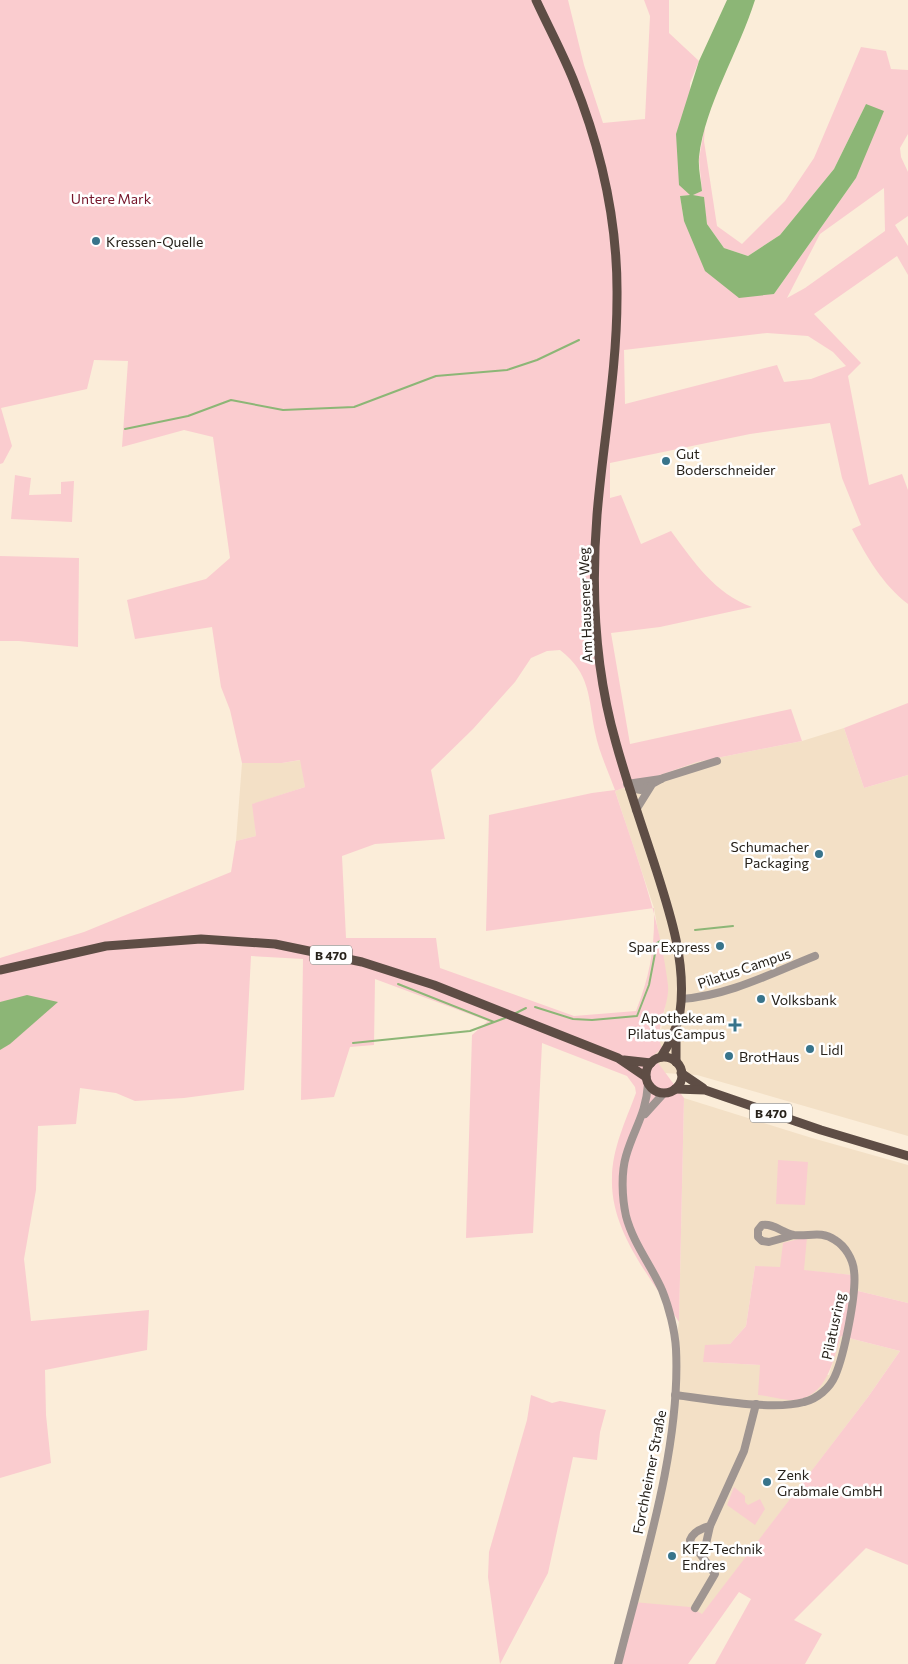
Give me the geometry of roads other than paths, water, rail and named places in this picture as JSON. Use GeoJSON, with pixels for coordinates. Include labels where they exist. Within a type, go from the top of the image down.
{"type":"FeatureCollection","features":[{"type":"Feature","properties":{"kind":"main road","name":"Am Hausener Weg"},"geometry":{"type":"LineString","coordinates":[[536,0],[573,79],[604,178],[614,240],[617,295],[616,353],[597,515],[595,557],[597,631],[607,704],[628,786],[672,924],[679,965],[681,999],[676,1030]]}},
{"type":"Feature","properties":{"kind":"main road","name":"B 470"},"geometry":{"type":"LineString","coordinates":[[0,970],[106,946],[141,942],[201,939],[275,944],[362,962],[434,985],[618,1058],[651,1063]]}},
{"type":"Feature","properties":{"kind":"main road"},"geometry":{"type":"LineString","coordinates":[[676,1030],[676,1062],[681,1079],[675,1089],[664,1093],[658,1092],[647,1080],[651,1063],[662,1058],[676,1030]]}},
{"type":"Feature","properties":{"kind":"main road","name":"B 470"},"geometry":{"type":"LineString","coordinates":[[618,1058],[647,1080]]}},
{"type":"Feature","properties":{"kind":"main road"},"geometry":{"type":"LineString","coordinates":[[662,1058],[676,1062]]}},
{"type":"Feature","properties":{"kind":"main road","name":"B 470"},"geometry":{"type":"LineString","coordinates":[[681,1074],[705,1090],[821,1130],[908,1156]]}},
{"type":"Feature","properties":{"kind":"main road","name":"B 470"},"geometry":{"type":"LineString","coordinates":[[675,1089],[705,1090]]}},
{"type":"Feature","properties":{"kind":"street"},"geometry":{"type":"LineString","coordinates":[[628,786],[663,778],[717,761]]}},
{"type":"Feature","properties":{"kind":"street"},"geometry":{"type":"LineString","coordinates":[[628,786],[641,790],[663,778]]}},
{"type":"Feature","properties":{"kind":"street"},"geometry":{"type":"LineString","coordinates":[[636,810],[653,785]]}},
{"type":"Feature","properties":{"kind":"street","name":"Pilatus Campus"},"geometry":{"type":"LineString","coordinates":[[681,999],[694,998],[738,986],[815,956]]}},
{"type":"Feature","properties":{"kind":"street"},"geometry":{"type":"LineString","coordinates":[[644,1115],[647,1080]]}},
{"type":"Feature","properties":{"kind":"street"},"geometry":{"type":"LineString","coordinates":[[644,1115],[664,1093]]}},
{"type":"Feature","properties":{"kind":"street","name":"Forchheimer Straße"},"geometry":{"type":"LineString","coordinates":[[618,1664],[663,1477],[671,1438],[675,1395],[676,1348],[663,1292],[626,1216],[623,1184],[626,1156],[644,1115]]}},
{"type":"Feature","properties":{"kind":"street","name":"Pilatusring"},"geometry":{"type":"LineString","coordinates":[[675,1395],[756,1404],[794,1404],[814,1398],[828,1386],[835,1376],[845,1337],[854,1281],[851,1260],[845,1250],[828,1236],[808,1233],[794,1235]]}},
{"type":"Feature","properties":{"kind":"street"},"geometry":{"type":"LineString","coordinates":[[698,1551],[705,1548],[710,1526],[744,1451],[756,1404]]}},
{"type":"Feature","properties":{"kind":"street"},"geometry":{"type":"LineString","coordinates":[[695,1608],[715,1574],[698,1551],[690,1545],[691,1536],[701,1528],[710,1526]]}},
{"type":"Feature","properties":{"kind":"waterway"},"geometry":{"type":"LineString","coordinates":[[125,429],[188,416],[231,400],[283,410],[354,407],[436,376],[507,370],[537,360],[579,340]]}},
{"type":"Feature","properties":{"kind":"waterway"},"geometry":{"type":"LineString","coordinates":[[695,930],[733,926]]}},
{"type":"Feature","properties":{"kind":"waterway"},"geometry":{"type":"LineString","coordinates":[[535,1007],[573,1019],[592,1020],[637,1016],[649,985],[657,943],[660,941]]}},
{"type":"Feature","properties":{"kind":"waterway"},"geometry":{"type":"LineString","coordinates":[[398,984],[494,1022]]}},
{"type":"Feature","properties":{"kind":"waterway"},"geometry":{"type":"LineString","coordinates":[[514,1014],[526,1008]]}},
{"type":"Feature","properties":{"kind":"waterway"},"geometry":{"type":"LineString","coordinates":[[353,1043],[470,1031],[505,1018]]}},
{"type":"Feature","properties":{"kind":"place","name":"Kressen-Quelle"},"geometry":{"type":"Point","coordinates":[96,241]}},
{"type":"Feature","properties":{"kind":"place","name":"Gut Boderschneider"},"geometry":{"type":"Point","coordinates":[666,461]}},
{"type":"Feature","properties":{"kind":"place","name":"Schumacher Packaging"},"geometry":{"type":"Point","coordinates":[819,854]}},
{"type":"Feature","properties":{"kind":"place","name":"Spar Express"},"geometry":{"type":"Point","coordinates":[720,946]}},
{"type":"Feature","properties":{"kind":"place","name":"Volksbank"},"geometry":{"type":"Point","coordinates":[761,999]}},
{"type":"Feature","properties":{"kind":"place","name":"Apotheke am Pilatus Campus"},"geometry":{"type":"Point","coordinates":[735,1025]}},
{"type":"Feature","properties":{"kind":"place","name":"Lidl"},"geometry":{"type":"Point","coordinates":[810,1049]}},
{"type":"Feature","properties":{"kind":"place","name":"BrotHaus"},"geometry":{"type":"Point","coordinates":[729,1056]}},
{"type":"Feature","properties":{"kind":"place","name":"Zenk Grabmale GmbH"},"geometry":{"type":"Point","coordinates":[767,1482]}},
{"type":"Feature","properties":{"kind":"place","name":"KFZ-Technik Endres"},"geometry":{"type":"Point","coordinates":[672,1556]}},
{"type":"Feature","properties":{"kind":"park label","name":"Untere Mark"},"geometry":{"type":"Point","coordinates":[111,198]}}]}
